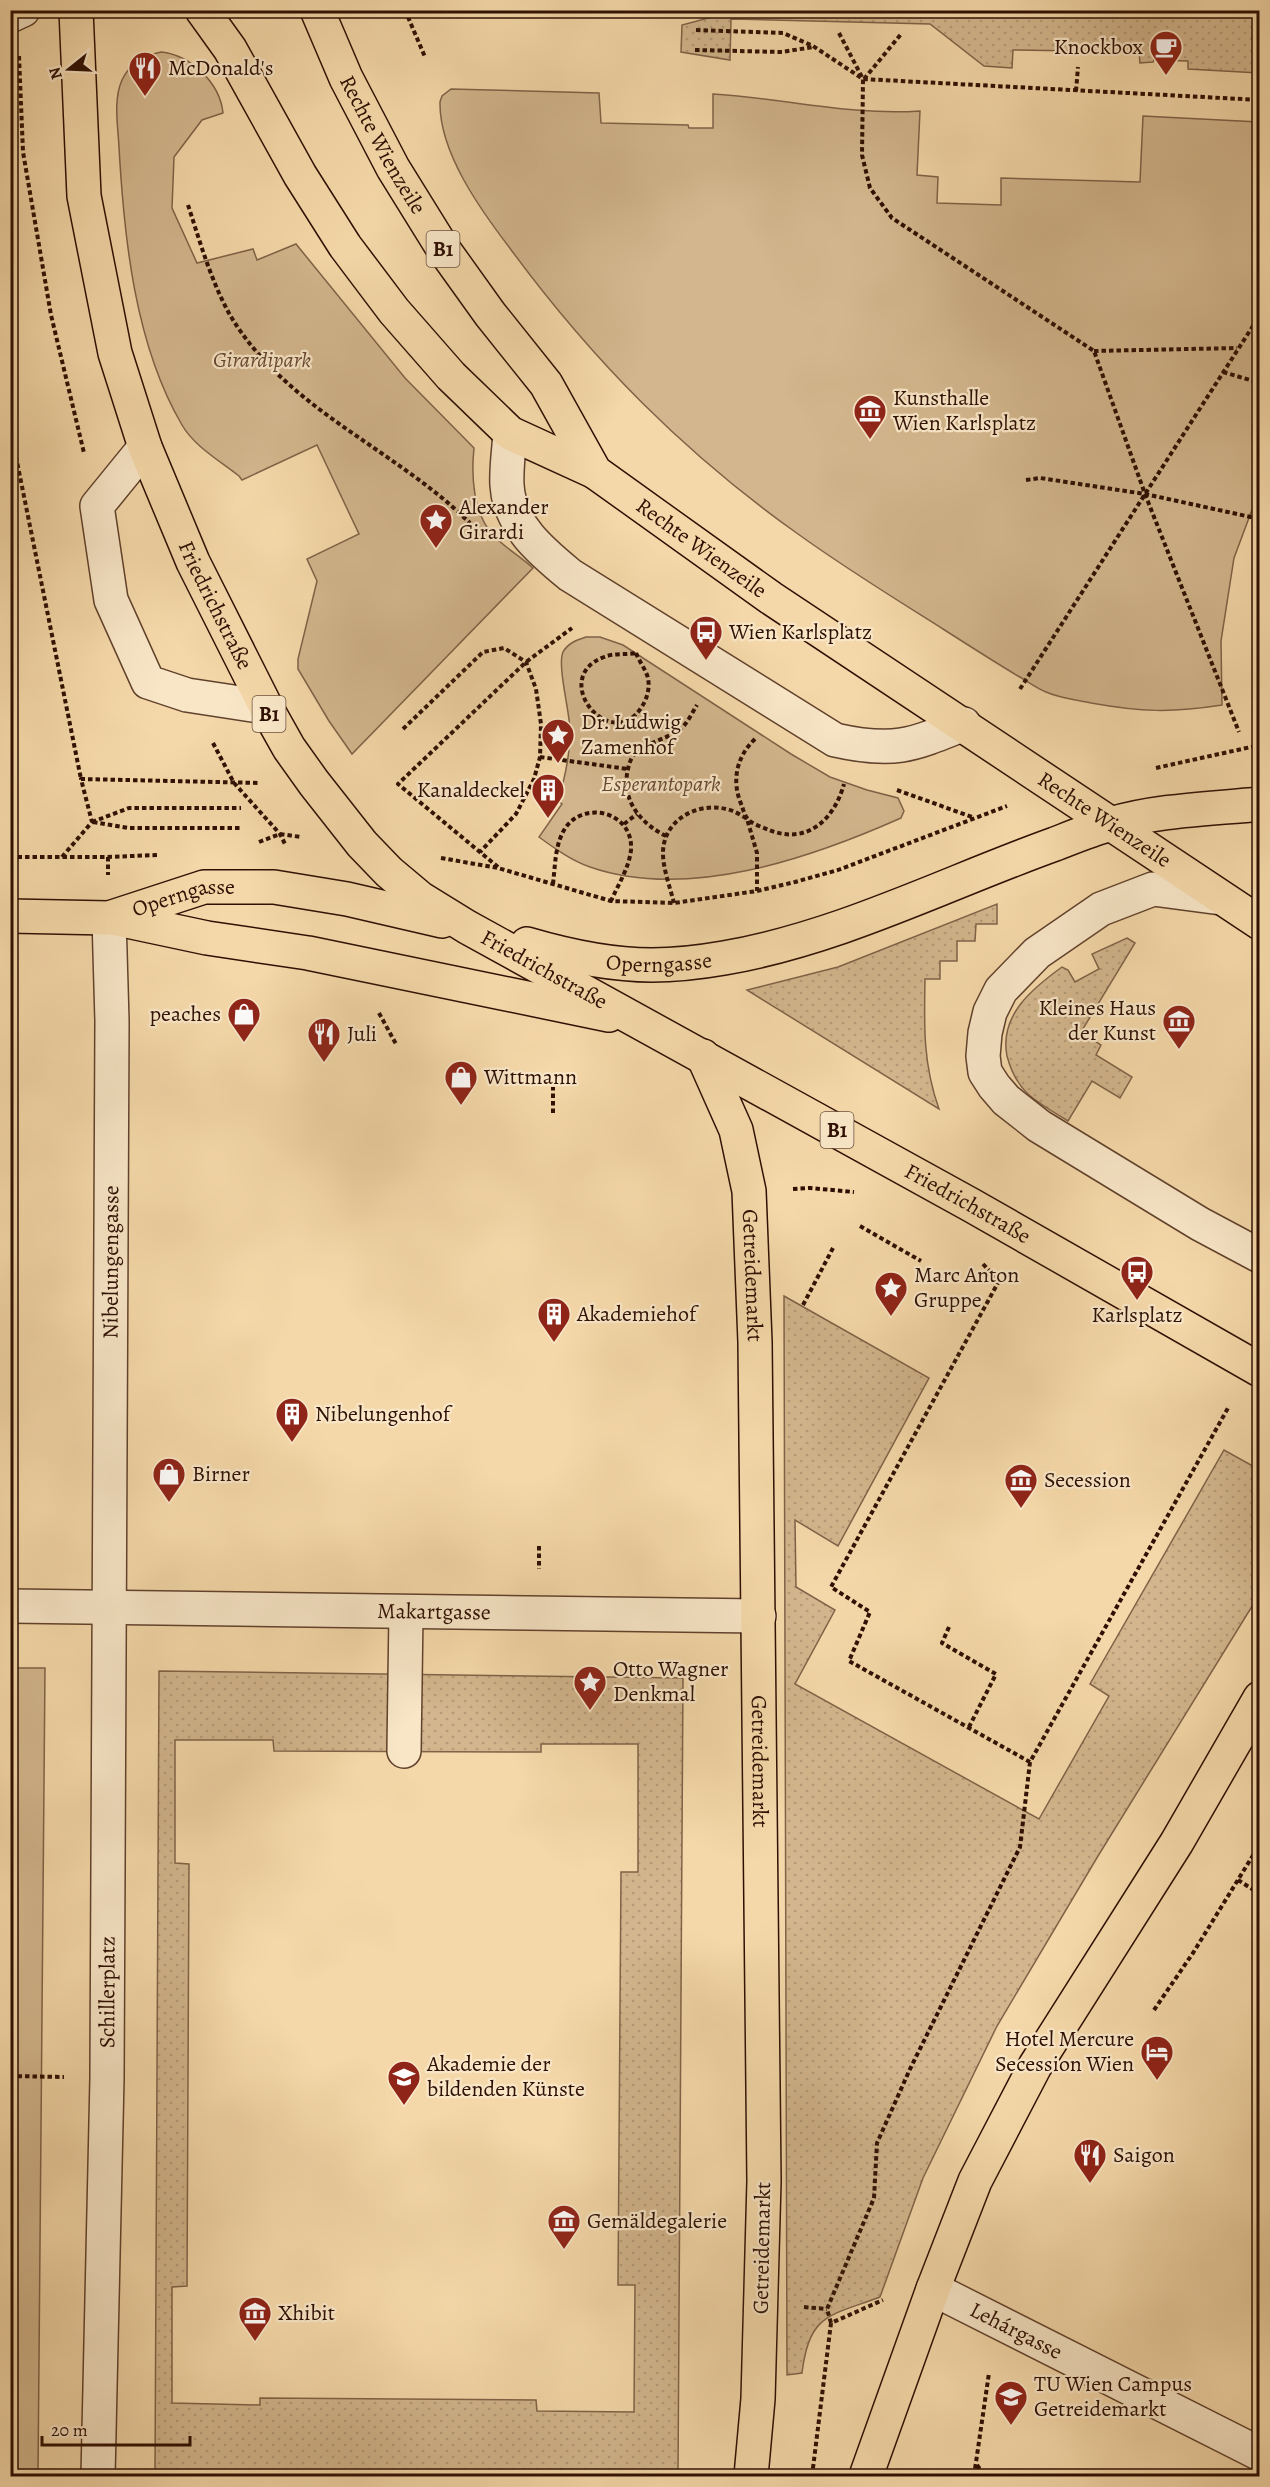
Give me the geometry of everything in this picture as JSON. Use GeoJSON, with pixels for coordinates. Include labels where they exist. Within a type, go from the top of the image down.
{"type":"FeatureCollection","features":[{"type":"Feature","properties":{"kind":"main road","name":"Friedrichstraße"},"geometry":{"type":"LineString","coordinates":[[76,10],[84,196],[115,353],[145,447],[193,562],[266,707],[289,748],[362,844],[389,872],[420,898],[467,927],[644,1022],[1260,1370]]}},
{"type":"Feature","properties":{"kind":"main road"},"geometry":{"type":"LineString","coordinates":[[202,10],[230,49],[300,175],[345,246],[394,311],[451,376],[510,433],[595,472]]}},
{"type":"Feature","properties":{"kind":"main road","name":"Rechte Wienzeile"},"geometry":{"type":"LineString","coordinates":[[317,10],[346,78],[393,168],[449,256],[490,314],[546,384],[595,472],[771,598],[964,724],[1260,923]]}},
{"type":"Feature","properties":{"kind":"main road","name":"Operngasse"},"geometry":{"type":"LineString","coordinates":[[10,916],[109,918],[204,887],[274,887],[347,899],[467,927],[572,957],[613,963],[653,965],[714,959],[800,941],[1111,824],[1160,814],[1260,804]]}},
{"type":"Feature","properties":{"kind":"main road","name":"Friedrichstraße"},"geometry":{"type":"LineString","coordinates":[[109,918],[207,938],[308,953],[644,1022]]}},
{"type":"Feature","properties":{"kind":"main road","name":"Getreidemarkt"},"geometry":{"type":"LineString","coordinates":[[703,1056],[736,1130],[749,1191],[755,1341],[764,2181],[758,2399],[751,2476]]}},
{"type":"Feature","properties":{"kind":"main road"},"geometry":{"type":"LineString","coordinates":[[866,2476],[933,2289],[975,2181],[1035,2066],[1177,1842],[1260,1698]]}},
{"type":"Feature","properties":{"kind":"street"},"geometry":{"type":"LineString","coordinates":[[510,433],[507,487],[516,519],[539,549],[570,575],[835,740],[884,748],[917,743],[964,724]]}},
{"type":"Feature","properties":{"kind":"street"},"geometry":{"type":"LineString","coordinates":[[145,447],[97,506],[111,600],[148,682],[187,696],[266,707]]}},
{"type":"Feature","properties":{"kind":"street"},"geometry":{"type":"LineString","coordinates":[[1221,898],[1154,889],[1101,909],[1037,953],[1000,990],[988,1022],[983,1056],[986,1072],[994,1086],[1006,1100],[1040,1126],[1200,1224],[1260,1256]]}},
{"type":"Feature","properties":{"kind":"street","name":"Nibelungengasse"},"geometry":{"type":"LineString","coordinates":[[109,918],[112,1033],[109,1607]]}},
{"type":"Feature","properties":{"kind":"street"},"geometry":{"type":"LineString","coordinates":[[10,1606],[109,1607]]}},
{"type":"Feature","properties":{"kind":"street","name":"Makartgasse"},"geometry":{"type":"LineString","coordinates":[[109,1607],[406,1613],[759,1616]]}},
{"type":"Feature","properties":{"kind":"street","name":"Schillerplatz"},"geometry":{"type":"LineString","coordinates":[[98,2476],[106,2078],[109,1607]]}},
{"type":"Feature","properties":{"kind":"street"},"geometry":{"type":"LineString","coordinates":[[404,1752],[406,1613]]}},
{"type":"Feature","properties":{"kind":"street","name":"Lehárgasse"},"geometry":{"type":"LineString","coordinates":[[933,2289],[1260,2454]]}},
{"type":"Feature","properties":{"kind":"path"},"geometry":{"type":"LineString","coordinates":[[405,10],[425,57]]}},
{"type":"Feature","properties":{"kind":"path"},"geometry":{"type":"LineString","coordinates":[[17,14],[23,152],[51,315],[97,506]]}},
{"type":"Feature","properties":{"kind":"path"},"geometry":{"type":"LineString","coordinates":[[696,30],[783,33],[813,46],[863,79],[1260,100]]}},
{"type":"Feature","properties":{"kind":"path"},"geometry":{"type":"LineString","coordinates":[[839,33],[863,79],[862,155],[870,188],[892,218],[1094,351],[1238,348]]}},
{"type":"Feature","properties":{"kind":"path"},"geometry":{"type":"LineString","coordinates":[[863,79],[902,33]]}},
{"type":"Feature","properties":{"kind":"path"},"geometry":{"type":"LineString","coordinates":[[695,50],[782,52],[813,46]]}},
{"type":"Feature","properties":{"kind":"path"},"geometry":{"type":"LineString","coordinates":[[1076,91],[1078,67]]}},
{"type":"Feature","properties":{"kind":"path"},"geometry":{"type":"LineString","coordinates":[[188,205],[216,287],[231,317],[253,347],[279,375],[358,438],[436,492],[476,528]]}},
{"type":"Feature","properties":{"kind":"path"},"geometry":{"type":"LineString","coordinates":[[1020,689],[1260,315]]}},
{"type":"Feature","properties":{"kind":"path"},"geometry":{"type":"LineString","coordinates":[[1094,351],[1145,494],[1239,732]]}},
{"type":"Feature","properties":{"kind":"path"},"geometry":{"type":"LineString","coordinates":[[1223,372],[1260,383]]}},
{"type":"Feature","properties":{"kind":"path"},"geometry":{"type":"LineString","coordinates":[[10,427],[81,779],[92,822]]}},
{"type":"Feature","properties":{"kind":"path"},"geometry":{"type":"LineString","coordinates":[[1026,480],[1040,478],[1145,494],[1260,519]]}},
{"type":"Feature","properties":{"kind":"path"},"geometry":{"type":"LineString","coordinates":[[580,622],[526,662],[398,784],[498,868],[611,901],[674,903],[757,891],[838,870],[972,818],[1059,789]]}},
{"type":"Feature","properties":{"kind":"path"},"geometry":{"type":"LineString","coordinates":[[404,729],[483,652],[504,648],[526,662],[536,689],[541,724],[540,757],[534,779],[516,814],[480,852]]}},
{"type":"Feature","properties":{"kind":"path"},"geometry":{"type":"LineString","coordinates":[[636,653],[647,675],[649,689],[638,712],[627,720],[604,720],[594,715],[586,705],[582,694],[582,681],[586,670],[605,656],[636,653]]}},
{"type":"Feature","properties":{"kind":"path"},"geometry":{"type":"LineString","coordinates":[[666,836],[644,822],[630,802],[626,783],[628,769],[632,757],[641,750],[680,730],[703,697]]}},
{"type":"Feature","properties":{"kind":"path"},"geometry":{"type":"LineString","coordinates":[[757,891],[757,854],[747,819],[737,796],[736,776],[740,758],[752,741],[761,734]]}},
{"type":"Feature","properties":{"kind":"path"},"geometry":{"type":"LineString","coordinates":[[1146,770],[1260,745]]}},
{"type":"Feature","properties":{"kind":"path"},"geometry":{"type":"LineString","coordinates":[[540,757],[628,769]]}},
{"type":"Feature","properties":{"kind":"path"},"geometry":{"type":"LineString","coordinates":[[81,779],[260,783]]}},
{"type":"Feature","properties":{"kind":"path"},"geometry":{"type":"LineString","coordinates":[[674,903],[663,852],[666,836],[672,825],[684,813],[708,807],[727,809],[781,834],[802,834],[819,825],[832,812],[840,799],[845,782]]}},
{"type":"Feature","properties":{"kind":"path"},"geometry":{"type":"LineString","coordinates":[[234,783],[280,834]]}},
{"type":"Feature","properties":{"kind":"path"},"geometry":{"type":"LineString","coordinates":[[889,787],[972,818]]}},
{"type":"Feature","properties":{"kind":"path"},"geometry":{"type":"LineString","coordinates":[[61,858],[92,822],[129,808],[241,808]]}},
{"type":"Feature","properties":{"kind":"path"},"geometry":{"type":"LineString","coordinates":[[553,884],[557,849],[562,832],[584,813],[603,812],[617,818],[624,825],[631,848],[628,864],[611,901]]}},
{"type":"Feature","properties":{"kind":"path"},"geometry":{"type":"LineString","coordinates":[[624,825],[638,814]]}},
{"type":"Feature","properties":{"kind":"path"},"geometry":{"type":"LineString","coordinates":[[92,822],[129,828],[241,828]]}},
{"type":"Feature","properties":{"kind":"path"},"geometry":{"type":"LineString","coordinates":[[10,857],[108,857]]}},
{"type":"Feature","properties":{"kind":"path"},"geometry":{"type":"LineString","coordinates":[[553,1087],[553,1113]]}},
{"type":"Feature","properties":{"kind":"path"},"geometry":{"type":"LineString","coordinates":[[749,1191],[810,1188],[858,1193]]}},
{"type":"Feature","properties":{"kind":"path"},"geometry":{"type":"LineString","coordinates":[[860,1226],[921,1261]]}},
{"type":"Feature","properties":{"kind":"path"},"geometry":{"type":"LineString","coordinates":[[803,1305],[833,1248]]}},
{"type":"Feature","properties":{"kind":"path"},"geometry":{"type":"LineString","coordinates":[[977,1258],[999,1281],[831,1587],[870,1612],[849,1661],[1030,1762]]}},
{"type":"Feature","properties":{"kind":"path"},"geometry":{"type":"LineString","coordinates":[[812,2476],[831,2323],[827,2309],[874,2198],[877,2143],[910,2069],[1020,1847],[1030,1762],[1228,1408]]}},
{"type":"Feature","properties":{"kind":"path"},"geometry":{"type":"LineString","coordinates":[[949,1627],[942,1643],[996,1674],[969,1727]]}},
{"type":"Feature","properties":{"kind":"path"},"geometry":{"type":"LineString","coordinates":[[1154,2010],[1193,1953],[1260,1844]]}},
{"type":"Feature","properties":{"kind":"path"},"geometry":{"type":"LineString","coordinates":[[1238,1880],[1260,1894]]}},
{"type":"Feature","properties":{"kind":"path"},"geometry":{"type":"LineString","coordinates":[[831,2323],[884,2300],[933,2289]]}},
{"type":"Feature","properties":{"kind":"path"},"geometry":{"type":"LineString","coordinates":[[797,2307],[827,2309]]}},
{"type":"Feature","properties":{"kind":"path"},"geometry":{"type":"LineString","coordinates":[[974,2476],[989,2373]]}},
{"type":"Feature","properties":{"kind":"path"},"geometry":{"type":"LineString","coordinates":[[976,2465],[985,2476]]}},
{"type":"Feature","properties":{"kind":"green space"},"geometry":{"type":"Polygon","coordinates":[[[1181,10],[1259,12],[1259,73],[1188,69],[1188,61],[1154,60],[1140,63],[1139,52],[1013,50],[1012,68],[984,66],[930,24],[731,19],[730,60],[681,52],[682,25],[734,11],[1181,10]]]}},
{"type":"Feature","properties":{"kind":"green space","name":"Girardipark"},"geometry":{"type":"Polygon","coordinates":[[[161,52],[183,59],[202,72],[216,91],[223,113],[202,120],[174,157],[172,208],[197,263],[253,249],[257,260],[296,244],[405,378],[474,448],[473,482],[481,516],[497,539],[533,568],[352,754],[298,669],[298,659],[317,581],[307,559],[359,534],[317,445],[242,480],[187,433],[166,394],[143,326],[124,218],[117,104],[119,88],[129,69],[143,58],[161,52]]]}},
{"type":"Feature","properties":{"kind":"green space"},"geometry":{"type":"Polygon","coordinates":[[[451,89],[599,93],[601,123],[688,125],[689,128],[713,128],[713,94],[842,109],[920,111],[917,175],[938,177],[937,203],[1001,205],[1001,178],[1140,182],[1143,116],[1259,122],[1259,491],[1234,558],[1221,641],[1222,705],[1171,710],[1141,710],[1091,703],[1046,692],[852,571],[756,503],[678,437],[607,366],[573,328],[498,232],[463,179],[446,140],[441,121],[440,102],[442,96],[451,89]]]}},
{"type":"Feature","properties":{"kind":"green space","name":"Esperantopark"},"geometry":{"type":"Polygon","coordinates":[[[586,637],[600,637],[623,645],[830,777],[898,798],[904,811],[901,818],[789,860],[708,877],[667,879],[628,876],[590,867],[570,858],[539,837],[562,804],[558,801],[568,758],[570,731],[562,668],[563,652],[570,644],[586,637]]]}},
{"type":"Feature","properties":{"kind":"green space"},"geometry":{"type":"Polygon","coordinates":[[[997,904],[997,924],[976,924],[975,941],[957,941],[957,961],[940,961],[940,979],[925,979],[927,1060],[939,1109],[747,990],[838,967],[997,904]]]}},
{"type":"Feature","properties":{"kind":"green space"},"geometry":{"type":"Polygon","coordinates":[[[1127,938],[1135,943],[1081,1032],[1101,1045],[1096,1055],[1132,1077],[1120,1098],[1092,1081],[1068,1121],[1034,1099],[1018,1082],[1007,1056],[1008,1028],[1021,1004],[1051,975],[1062,967],[1068,970],[1075,982],[1099,969],[1092,954],[1127,938]]]}},
{"type":"Feature","properties":{"kind":"green space"},"geometry":{"type":"Polygon","coordinates":[[[784,1296],[929,1378],[838,1546],[795,1520],[796,1587],[835,1610],[795,1684],[1039,1819],[1109,1696],[1090,1684],[1224,1450],[1260,1470],[1259,1595],[1098,1856],[997,2026],[923,2178],[880,2297],[848,2308],[825,2320],[810,2338],[802,2373],[787,2375],[784,1296]]]}},
{"type":"Feature","properties":{"kind":"green space"},"geometry":{"type":"Polygon","coordinates":[[[11,1668],[45,1668],[38,2475],[10,2475],[11,1668]]]}},
{"type":"Feature","properties":{"kind":"green space"},"geometry":{"type":"Polygon","coordinates":[[[159,1671],[683,1678],[678,2476],[155,2473],[159,1671]],[[175,1740],[175,1863],[189,1864],[187,2286],[172,2287],[172,2403],[260,2405],[260,2398],[536,2400],[537,2411],[634,2412],[635,2285],[618,2285],[621,1872],[638,1872],[638,1744],[541,1744],[541,1752],[274,1751],[273,1740],[175,1740]]]}},
{"type":"Feature","properties":{"kind":"place","name":"Knockbox"},"geometry":{"type":"Point","coordinates":[1166,76]}},
{"type":"Feature","properties":{"kind":"place","name":"McDonald's"},"geometry":{"type":"Point","coordinates":[145,97]}},
{"type":"Feature","properties":{"kind":"place","name":"Kunsthalle Wien Karlsplatz"},"geometry":{"type":"Point","coordinates":[870,440]}},
{"type":"Feature","properties":{"kind":"place","name":"Alexander Girardi"},"geometry":{"type":"Point","coordinates":[436,549]}},
{"type":"Feature","properties":{"kind":"place","name":"Wien Karlsplatz"},"geometry":{"type":"Point","coordinates":[706,661]}},
{"type":"Feature","properties":{"kind":"place","name":"Dr. Ludwig Zamenhof"},"geometry":{"type":"Point","coordinates":[558,764]}},
{"type":"Feature","properties":{"kind":"place","name":"Kanaldeckel"},"geometry":{"type":"Point","coordinates":[548,819]}},
{"type":"Feature","properties":{"kind":"place","name":"peaches"},"geometry":{"type":"Point","coordinates":[244,1043]}},
{"type":"Feature","properties":{"kind":"place","name":"Kleines Haus der Kunst"},"geometry":{"type":"Point","coordinates":[1179,1050]}},
{"type":"Feature","properties":{"kind":"place","name":"Juli"},"geometry":{"type":"Point","coordinates":[324,1063]}},
{"type":"Feature","properties":{"kind":"place","name":"Wittmann"},"geometry":{"type":"Point","coordinates":[461,1106]}},
{"type":"Feature","properties":{"kind":"place","name":"Karlsplatz"},"geometry":{"type":"Point","coordinates":[1137,1301]}},
{"type":"Feature","properties":{"kind":"place","name":"Marc Anton Gruppe"},"geometry":{"type":"Point","coordinates":[891,1317]}},
{"type":"Feature","properties":{"kind":"place","name":"Akademiehof"},"geometry":{"type":"Point","coordinates":[554,1343]}},
{"type":"Feature","properties":{"kind":"place","name":"Nibelungenhof"},"geometry":{"type":"Point","coordinates":[292,1443]}},
{"type":"Feature","properties":{"kind":"place","name":"Birner"},"geometry":{"type":"Point","coordinates":[169,1503]}},
{"type":"Feature","properties":{"kind":"place","name":"Secession"},"geometry":{"type":"Point","coordinates":[1021,1509]}},
{"type":"Feature","properties":{"kind":"place","name":"Otto Wagner Denkmal"},"geometry":{"type":"Point","coordinates":[590,1711]}},
{"type":"Feature","properties":{"kind":"place","name":"Hotel Mercure Secession Wien"},"geometry":{"type":"Point","coordinates":[1157,2081]}},
{"type":"Feature","properties":{"kind":"place","name":"Akademie der bildenden Künste"},"geometry":{"type":"Point","coordinates":[404,2106]}},
{"type":"Feature","properties":{"kind":"place","name":"Saigon"},"geometry":{"type":"Point","coordinates":[1090,2184]}},
{"type":"Feature","properties":{"kind":"place","name":"Gemäldegalerie"},"geometry":{"type":"Point","coordinates":[564,2250]}},
{"type":"Feature","properties":{"kind":"place","name":"Xhibit"},"geometry":{"type":"Point","coordinates":[255,2342]}},
{"type":"Feature","properties":{"kind":"place","name":"TU Wien Campus Getreidemarkt"},"geometry":{"type":"Point","coordinates":[1011,2426]}}]}
